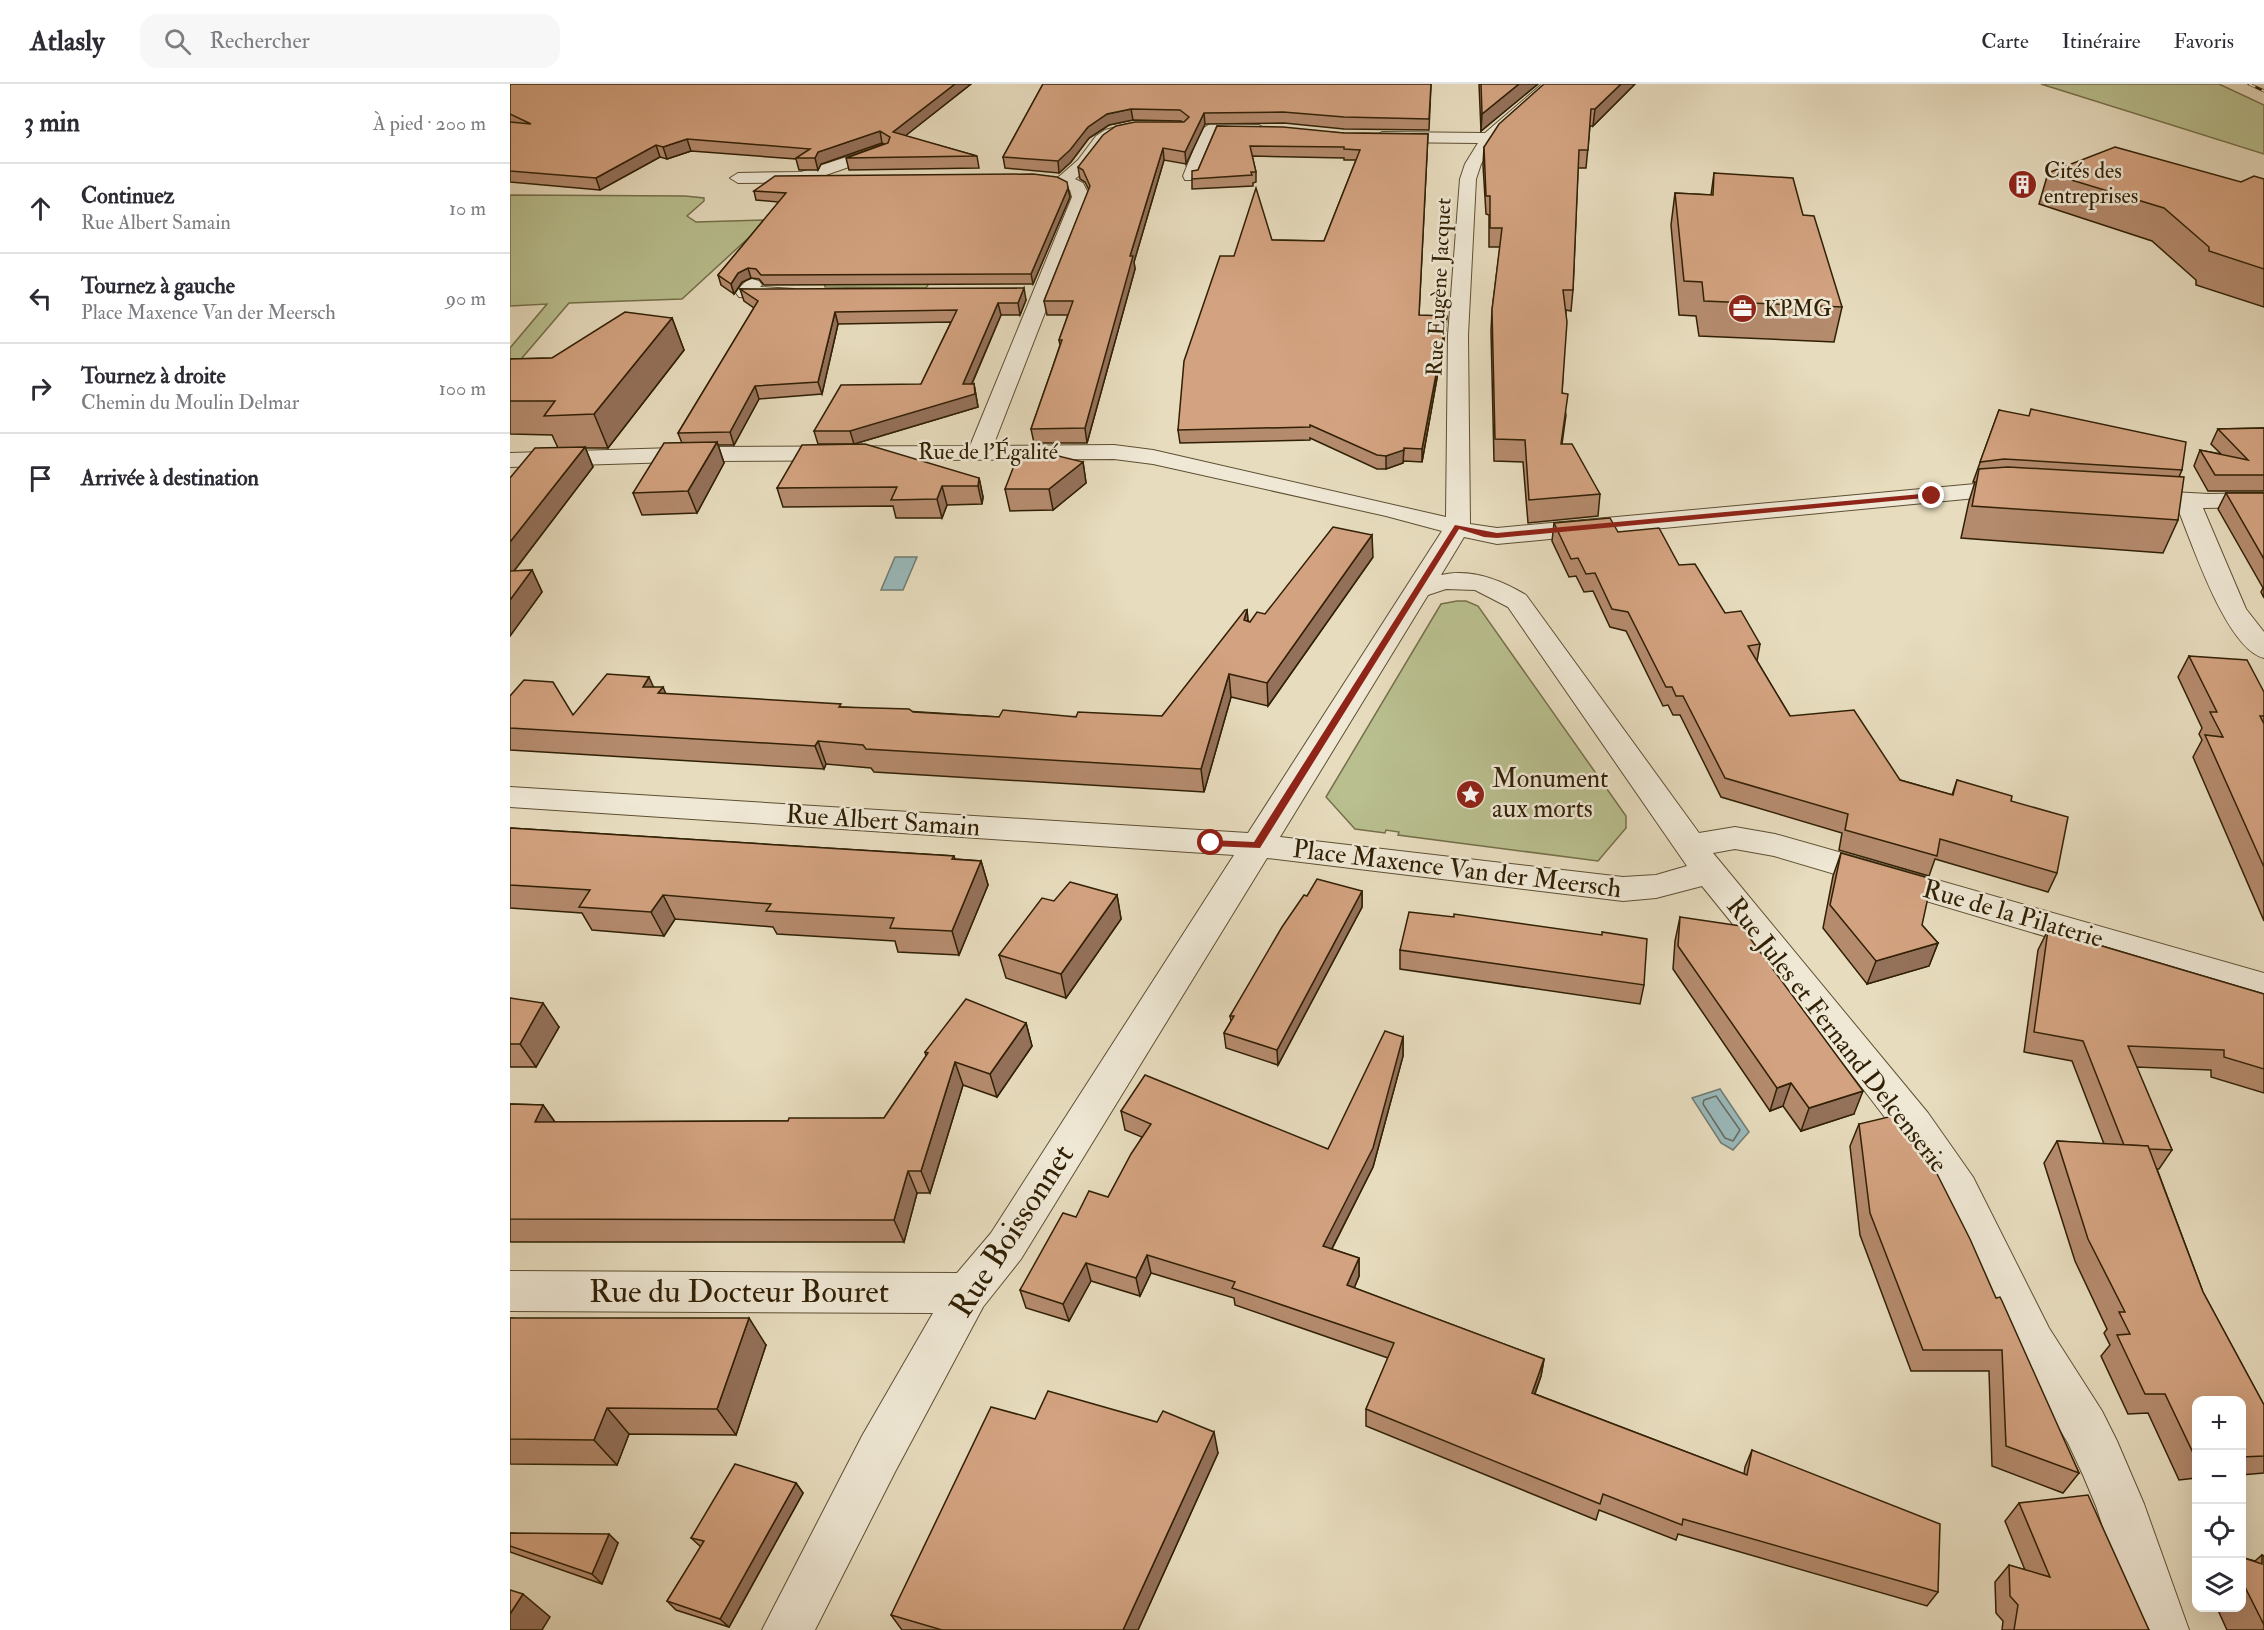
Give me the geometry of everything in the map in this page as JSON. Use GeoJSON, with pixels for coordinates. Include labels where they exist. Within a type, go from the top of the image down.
{"type":"FeatureCollection","features":[{"type":"Feature","properties":{"kind":"street","name":"Rue Eugène Jacquet"},"geometry":{"type":"LineString","coordinates":[[1458,526],[1458,335],[1468,179],[1473,164],[1489,138],[1551,84]]}},
{"type":"Feature","properties":{"kind":"street"},"geometry":{"type":"LineString","coordinates":[[979,451],[1081,197],[1077,186],[1057,179],[1078,172],[1096,143],[1104,135],[1134,128],[1157,128]]}},
{"type":"Feature","properties":{"kind":"street"},"geometry":{"type":"LineString","coordinates":[[1191,176],[1210,129],[1273,130]]}},
{"type":"Feature","properties":{"kind":"street"},"geometry":{"type":"LineString","coordinates":[[1366,137],[1489,138]]}},
{"type":"Feature","properties":{"kind":"street"},"geometry":{"type":"LineString","coordinates":[[806,176],[883,150]]}},
{"type":"Feature","properties":{"kind":"street"},"geometry":{"type":"LineString","coordinates":[[738,177],[854,178]]}},
{"type":"Feature","properties":{"kind":"street"},"geometry":{"type":"LineString","coordinates":[[752,285],[746,293],[805,293]]}},
{"type":"Feature","properties":{"kind":"street"},"geometry":{"type":"LineString","coordinates":[[1017,292],[1041,292]]}},
{"type":"Feature","properties":{"kind":"street","name":"Rue de l'Égalité"},"geometry":{"type":"LineString","coordinates":[[510,460],[707,454],[1114,452],[1153,457],[1458,526],[1484,535],[1497,536],[1997,489],[2044,491]]}},
{"type":"Feature","properties":{"kind":"street"},"geometry":{"type":"LineString","coordinates":[[2112,496],[2187,500],[2264,500]]}},
{"type":"Feature","properties":{"kind":"street"},"geometry":{"type":"LineString","coordinates":[[2187,500],[2229,603],[2244,628],[2264,650]]}},
{"type":"Feature","properties":{"kind":"street","name":"Rue Jules et Fernand Delcenserie"},"geometry":{"type":"LineString","coordinates":[[1458,526],[1517,601],[1699,858],[1813,996],[1914,1125],[1958,1190],[2033,1342],[2085,1427],[2100,1458],[2120,1503],[2163,1630]]}},
{"type":"Feature","properties":{"kind":"street","name":"Place Maxence Van der Meersch"},"geometry":{"type":"LineString","coordinates":[[1458,526],[1256,845],[1623,889],[1646,889],[1673,885],[1699,858]]}},
{"type":"Feature","properties":{"kind":"street","name":"Rue Jules et Fernand Delcenserie"},"geometry":{"type":"LineString","coordinates":[[1420,589],[1450,580],[1470,581],[1500,590],[1517,601]]}},
{"type":"Feature","properties":{"kind":"street","name":"Rue Albert Samain"},"geometry":{"type":"LineString","coordinates":[[510,797],[1256,845]]}},
{"type":"Feature","properties":{"kind":"street","name":"Rue de la Pilaterie"},"geometry":{"type":"LineString","coordinates":[[1699,858],[1735,838],[1775,844],[2264,987]]}},
{"type":"Feature","properties":{"kind":"street","name":"Rue Boissonnet"},"geometry":{"type":"LineString","coordinates":[[788,1630],[879,1453],[968,1293],[1006,1246],[1256,845]]}},
{"type":"Feature","properties":{"kind":"street","name":"Rue du Docteur Bouret"},"geometry":{"type":"LineString","coordinates":[[510,1291],[968,1293]]}},
{"type":"Feature","properties":{"kind":"green space"},"geometry":{"type":"Polygon","coordinates":[[[2041,84],[2219,84],[2264,105],[2264,154],[2041,84]]]}},
{"type":"Feature","properties":{"kind":"green space"},"geometry":{"type":"Polygon","coordinates":[[[510,195],[685,196],[704,198],[704,201],[687,216],[696,222],[768,220],[682,299],[569,303],[510,372],[510,348],[547,304],[510,306],[510,195]]]}},
{"type":"Feature","properties":{"kind":"green space"},"geometry":{"type":"Polygon","coordinates":[[[937,271],[926,288],[825,287],[825,284],[937,271]]]}},
{"type":"Feature","properties":{"kind":"green space"},"geometry":{"type":"Polygon","coordinates":[[[1466,601],[1478,606],[1626,816],[1626,828],[1598,861],[1398,835],[1399,832],[1386,830],[1385,833],[1355,829],[1326,797],[1441,604],[1466,601]]]}},
{"type":"Feature","properties":{"kind":"water"},"geometry":{"type":"Polygon","coordinates":[[[895,557],[917,557],[903,590],[881,590],[895,557]]]}},
{"type":"Feature","properties":{"kind":"water"},"geometry":{"type":"Polygon","coordinates":[[[1720,1089],[1749,1132],[1733,1150],[1721,1143],[1692,1098],[1720,1089]]]}},
{"type":"Feature","properties":{"kind":"building"},"geometry":{"type":"Polygon","coordinates":[[[510,84],[955,84],[893,132],[977,156],[846,158],[888,143],[890,137],[880,131],[818,152],[815,158],[796,158],[810,149],[687,139],[663,147],[656,145],[596,178],[510,171],[510,122],[531,124],[510,114],[510,84]]]}},
{"type":"Feature","properties":{"kind":"building"},"geometry":{"type":"Polygon","coordinates":[[[1043,84],[1431,84],[1429,119],[1344,117],[1283,112],[1204,113],[1185,152],[1163,148],[1130,256],[1133,256],[1085,428],[1031,429],[1073,301],[1044,301],[1090,186],[1083,170],[1078,167],[1103,135],[1116,126],[1135,122],[1184,122],[1189,117],[1180,110],[1131,109],[1107,114],[1088,127],[1058,161],[1003,157],[1043,84]]]}},
{"type":"Feature","properties":{"kind":"building"},"geometry":{"type":"Polygon","coordinates":[[[1481,84],[1519,84],[1482,114],[1481,84]]]}},
{"type":"Feature","properties":{"kind":"building"},"geometry":{"type":"Polygon","coordinates":[[[1544,84],[1621,84],[1595,109],[1591,109],[1588,150],[1579,150],[1573,290],[1563,290],[1567,322],[1562,393],[1568,394],[1561,444],[1572,444],[1600,494],[1529,500],[1525,440],[1495,439],[1492,310],[1502,228],[1490,228],[1490,196],[1486,196],[1484,147],[1499,124],[1544,84]]]}},
{"type":"Feature","properties":{"kind":"building"},"geometry":{"type":"Polygon","coordinates":[[[1217,126],[1283,127],[1344,133],[1428,134],[1419,315],[1447,316],[1422,449],[1404,448],[1404,450],[1386,456],[1377,455],[1310,425],[1310,427],[1178,430],[1184,361],[1220,256],[1234,256],[1256,188],[1272,240],[1324,241],[1360,150],[1344,149],[1344,147],[1250,146],[1256,172],[1251,172],[1252,175],[1192,179],[1192,171],[1198,170],[1217,126]]]}},
{"type":"Feature","properties":{"kind":"building"},"geometry":{"type":"Polygon","coordinates":[[[2115,147],[2241,182],[2254,176],[2264,179],[2264,269],[2209,251],[2209,247],[2164,208],[2048,173],[2115,147]]]}},
{"type":"Feature","properties":{"kind":"building"},"geometry":{"type":"Polygon","coordinates":[[[1714,173],[1793,178],[1803,215],[1814,216],[1842,307],[1704,301],[1702,282],[1684,281],[1675,193],[1713,195],[1714,173]]]}},
{"type":"Feature","properties":{"kind":"building"},"geometry":{"type":"Polygon","coordinates":[[[1033,174],[1057,177],[1067,182],[1068,188],[1031,274],[761,275],[756,269],[748,268],[738,273],[731,284],[718,275],[786,193],[754,191],[775,176],[1033,174]]]}},
{"type":"Feature","properties":{"kind":"building"},"geometry":{"type":"Polygon","coordinates":[[[1024,288],[1018,303],[998,303],[963,384],[974,384],[975,394],[850,431],[814,431],[841,385],[921,384],[957,310],[835,312],[818,382],[755,386],[730,432],[678,433],[758,301],[740,289],[1024,288]]]}},
{"type":"Feature","properties":{"kind":"building"},"geometry":{"type":"Polygon","coordinates":[[[625,312],[672,318],[594,414],[544,416],[555,401],[510,401],[510,359],[552,358],[625,312]]]}},
{"type":"Feature","properties":{"kind":"building"},"geometry":{"type":"Polygon","coordinates":[[[2031,409],[2186,442],[2182,470],[2004,459],[1980,462],[1999,410],[2029,416],[2031,409]]]}},
{"type":"Feature","properties":{"kind":"building"},"geometry":{"type":"Polygon","coordinates":[[[2264,428],[2264,475],[2215,475],[2200,450],[2248,460],[2218,429],[2264,428]]]}},
{"type":"Feature","properties":{"kind":"building"},"geometry":{"type":"Polygon","coordinates":[[[717,442],[688,491],[633,493],[664,443],[717,442]]]}},
{"type":"Feature","properties":{"kind":"building"},"geometry":{"type":"Polygon","coordinates":[[[865,444],[979,478],[978,486],[942,486],[937,499],[891,500],[897,487],[777,488],[802,445],[865,444]]]}},
{"type":"Feature","properties":{"kind":"building"},"geometry":{"type":"Polygon","coordinates":[[[585,447],[510,542],[510,478],[535,448],[585,447]]]}},
{"type":"Feature","properties":{"kind":"building"},"geometry":{"type":"Polygon","coordinates":[[[1020,450],[1034,450],[1083,462],[1049,489],[1005,489],[1020,450]]]}},
{"type":"Feature","properties":{"kind":"building"},"geometry":{"type":"Polygon","coordinates":[[[2008,467],[2184,477],[2178,520],[1972,506],[1979,469],[2008,467]]]}},
{"type":"Feature","properties":{"kind":"building"},"geometry":{"type":"Polygon","coordinates":[[[2226,493],[2264,493],[2264,559],[2226,493]]]}},
{"type":"Feature","properties":{"kind":"building"},"geometry":{"type":"Polygon","coordinates":[[[1610,518],[1618,532],[1659,528],[1679,565],[1695,564],[1725,613],[1741,611],[1760,644],[1748,646],[1790,716],[1854,710],[1900,780],[1953,795],[1957,780],[2012,796],[2011,801],[2068,817],[2057,873],[1940,839],[1937,856],[1845,830],[1848,814],[1725,778],[1683,696],[1676,696],[1672,687],[1666,687],[1628,612],[1612,609],[1595,573],[1586,574],[1578,558],[1571,559],[1554,523],[1610,518]]]}},
{"type":"Feature","properties":{"kind":"building"},"geometry":{"type":"Polygon","coordinates":[[[1333,527],[1372,535],[1267,683],[1229,674],[1201,769],[866,749],[863,745],[818,741],[815,746],[510,728],[510,696],[524,680],[553,682],[573,715],[607,674],[649,677],[643,687],[663,687],[658,693],[841,704],[839,707],[909,709],[913,712],[999,717],[1003,710],[1076,717],[1078,712],[1162,716],[1245,610],[1247,610],[1244,620],[1250,622],[1257,612],[1265,614],[1333,527]]]}},
{"type":"Feature","properties":{"kind":"building"},"geometry":{"type":"Polygon","coordinates":[[[532,570],[510,600],[510,571],[532,570]]]}},
{"type":"Feature","properties":{"kind":"building"},"geometry":{"type":"Polygon","coordinates":[[[2189,656],[2247,660],[2264,692],[2264,716],[2260,716],[2264,724],[2264,867],[2205,735],[2223,737],[2210,712],[2217,712],[2189,656]]]}},
{"type":"Feature","properties":{"kind":"building"},"geometry":{"type":"Polygon","coordinates":[[[510,828],[954,856],[952,859],[981,861],[952,931],[890,928],[894,918],[766,911],[771,904],[663,895],[651,912],[579,907],[590,890],[510,885],[510,828]]]}},
{"type":"Feature","properties":{"kind":"building"},"geometry":{"type":"Polygon","coordinates":[[[1841,853],[1932,879],[1922,925],[1938,943],[1876,961],[1830,905],[1841,853]]]}},
{"type":"Feature","properties":{"kind":"building"},"geometry":{"type":"Polygon","coordinates":[[[1317,879],[1362,891],[1277,1050],[1224,1033],[1234,1016],[1230,1016],[1282,927],[1304,895],[1307,896],[1317,879]]]}},
{"type":"Feature","properties":{"kind":"building"},"geometry":{"type":"Polygon","coordinates":[[[1070,882],[1117,895],[1061,974],[999,955],[1042,898],[1054,901],[1070,882]]]}},
{"type":"Feature","properties":{"kind":"building"},"geometry":{"type":"Polygon","coordinates":[[[1409,912],[1454,917],[1454,914],[1602,935],[1602,932],[1647,939],[1644,985],[1400,950],[1409,912]]]}},
{"type":"Feature","properties":{"kind":"building"},"geometry":{"type":"Polygon","coordinates":[[[1680,917],[1741,926],[1863,1091],[1809,1108],[1791,1083],[1777,1088],[1678,946],[1680,917]]]}},
{"type":"Feature","properties":{"kind":"building"},"geometry":{"type":"Polygon","coordinates":[[[2048,930],[2264,994],[2264,1069],[2224,1057],[2224,1050],[2128,1046],[2172,1150],[2124,1145],[2083,1041],[2034,1032],[2048,930]]]}},
{"type":"Feature","properties":{"kind":"building"},"geometry":{"type":"Polygon","coordinates":[[[510,998],[543,1003],[520,1044],[510,1044],[510,998]]]}},
{"type":"Feature","properties":{"kind":"building"},"geometry":{"type":"Polygon","coordinates":[[[966,999],[1026,1023],[990,1074],[955,1062],[921,1171],[908,1171],[894,1220],[510,1219],[510,1104],[543,1105],[535,1122],[788,1121],[789,1118],[884,1118],[928,1053],[925,1052],[966,999]]]}},
{"type":"Feature","properties":{"kind":"building"},"geometry":{"type":"Polygon","coordinates":[[[1385,1031],[1403,1037],[1373,1148],[1323,1246],[1359,1258],[1347,1285],[1544,1359],[1532,1393],[1747,1475],[1752,1450],[1940,1524],[1938,1592],[1683,1519],[1682,1525],[1603,1494],[1600,1504],[1366,1409],[1394,1343],[1232,1288],[1235,1282],[1147,1255],[1136,1278],[1086,1263],[1063,1304],[1020,1290],[1063,1213],[1076,1217],[1089,1191],[1108,1197],[1131,1154],[1151,1124],[1121,1111],[1145,1075],[1328,1149],[1385,1031]]]}},
{"type":"Feature","properties":{"kind":"building"},"geometry":{"type":"Polygon","coordinates":[[[1901,1114],[1932,1164],[1970,1239],[1996,1298],[2000,1297],[2002,1301],[2079,1473],[2006,1446],[2002,1350],[1923,1350],[1870,1213],[1859,1124],[1901,1114]]]}},
{"type":"Feature","properties":{"kind":"building"},"geometry":{"type":"Polygon","coordinates":[[[2057,1141],[2148,1146],[2203,1292],[2264,1405],[2264,1456],[2246,1457],[2246,1396],[2192,1396],[2192,1451],[2165,1394],[2145,1394],[2117,1335],[2130,1334],[2119,1312],[2125,1312],[2088,1239],[2057,1141]]]}},
{"type":"Feature","properties":{"kind":"building"},"geometry":{"type":"Polygon","coordinates":[[[510,1318],[749,1318],[717,1409],[607,1408],[594,1440],[510,1439],[510,1318]]]}},
{"type":"Feature","properties":{"kind":"building"},"geometry":{"type":"Polygon","coordinates":[[[1048,1391],[1157,1422],[1163,1411],[1214,1432],[1123,1630],[942,1630],[891,1615],[991,1407],[1035,1419],[1048,1391]]]}},
{"type":"Feature","properties":{"kind":"building"},"geometry":{"type":"Polygon","coordinates":[[[735,1464],[796,1483],[720,1619],[667,1601],[704,1541],[691,1538],[735,1464]]]}},
{"type":"Feature","properties":{"kind":"building"},"geometry":{"type":"Polygon","coordinates":[[[2088,1495],[2149,1630],[2014,1630],[2018,1605],[2010,1596],[2009,1565],[2050,1577],[2019,1503],[2088,1495]]]}},
{"type":"Feature","properties":{"kind":"building"},"geometry":{"type":"Polygon","coordinates":[[[510,1533],[609,1534],[592,1574],[510,1546],[510,1533]]]}},
{"type":"Feature","properties":{"kind":"building"},"geometry":{"type":"Polygon","coordinates":[[[2262,1555],[2264,1556],[2264,1625],[2246,1589],[2246,1559],[2262,1564],[2262,1555]]]}},
{"type":"Feature","properties":{"kind":"building"},"geometry":{"type":"Polygon","coordinates":[[[510,1590],[523,1594],[510,1614],[510,1590]]]}},
{"type":"Feature","properties":{"kind":"railway"},"geometry":{"type":"LineString","coordinates":[[2249,84],[2264,91]]}},
{"type":"Feature","properties":{"kind":"place","name":"Cités des entreprises"},"geometry":{"type":"Point","coordinates":[2023,184]}},
{"type":"Feature","properties":{"kind":"place","name":"KPMG"},"geometry":{"type":"Point","coordinates":[1743,309]}},
{"type":"Feature","properties":{"kind":"place","name":"Monument aux morts"},"geometry":{"type":"Point","coordinates":[1471,794]}},
{"type":"Feature","properties":{"kind":"route"},"geometry":{"type":"LineString","coordinates":[[1211,843],[1256,845],[1458,526],[1484,535],[1497,536],[1932,496]]}}]}
